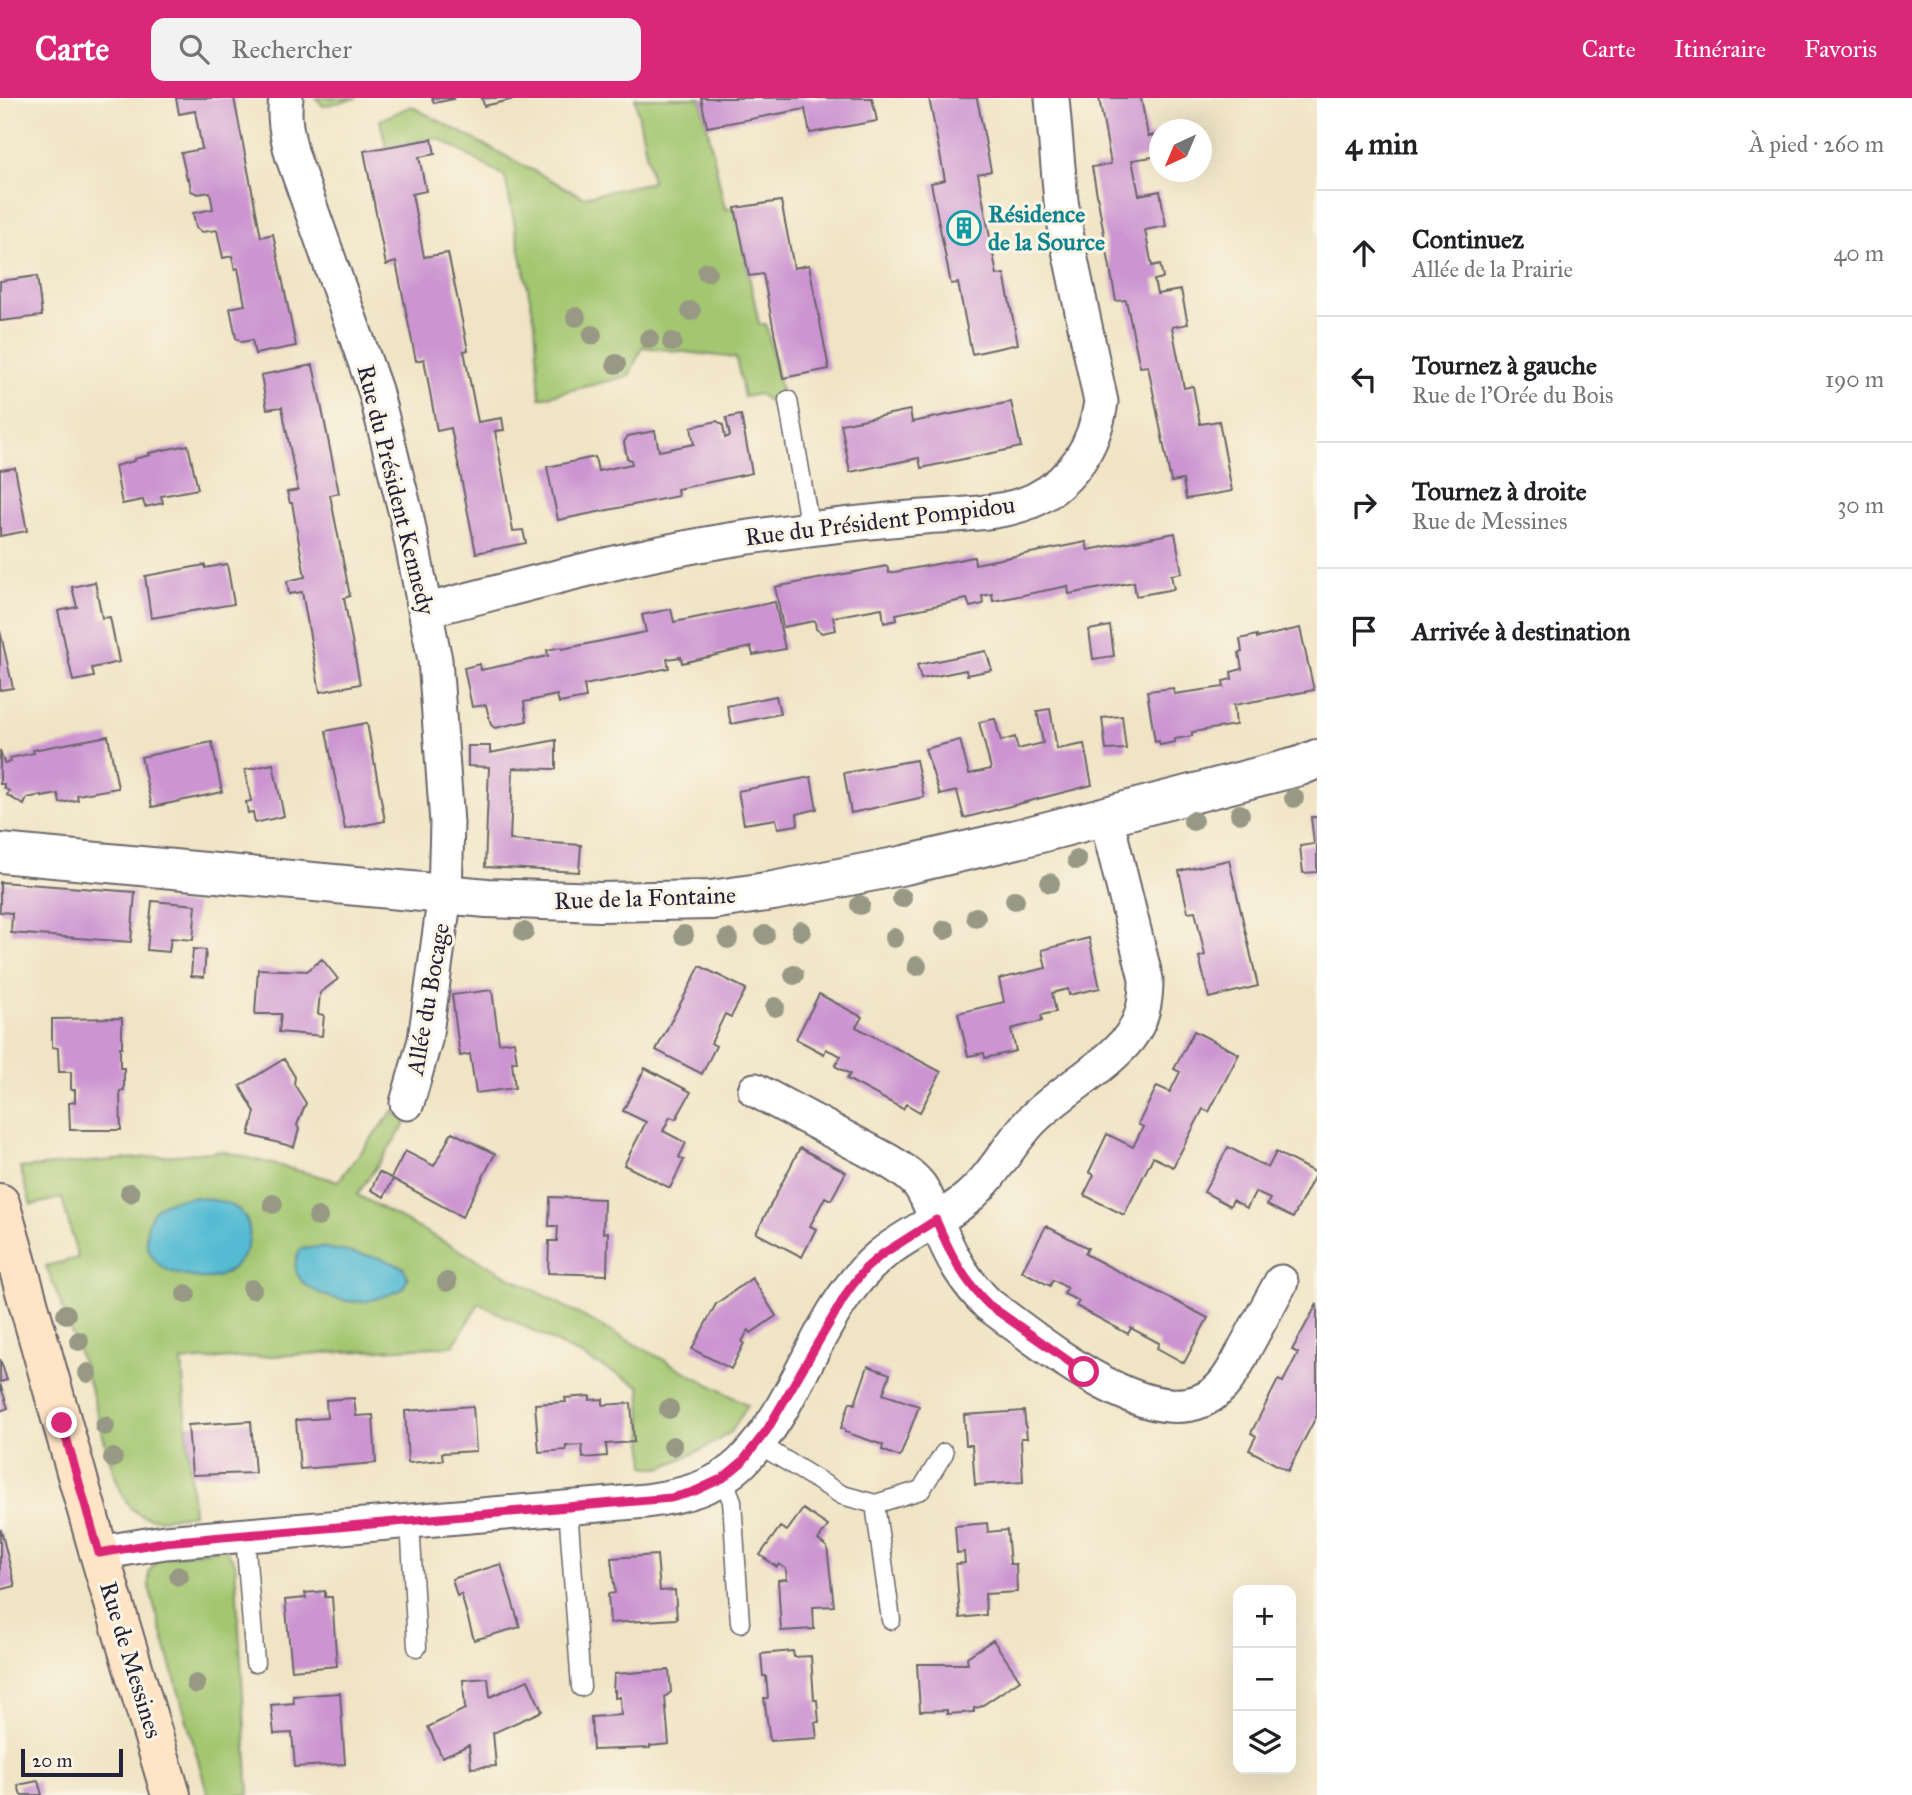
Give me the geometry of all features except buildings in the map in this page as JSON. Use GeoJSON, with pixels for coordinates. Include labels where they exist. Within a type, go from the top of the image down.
{"type":"FeatureCollection","features":[{"type":"Feature","properties":{"kind":"main road","name":"Rue de Messines"},"geometry":{"type":"LineString","coordinates":[[0,1203],[171,1795]]}},
{"type":"Feature","properties":{"kind":"street","name":"Rue du Président Kennedy"},"geometry":{"type":"LineString","coordinates":[[286,98],[284,112],[292,155],[375,390],[407,514],[427,610],[435,660],[444,767],[447,823],[445,894]]}},
{"type":"Feature","properties":{"kind":"street","name":"Rue du Président Pompidou"},"geometry":{"type":"LineString","coordinates":[[427,610],[676,550],[810,528],[1017,507],[1052,490],[1068,476],[1091,443],[1098,422],[1100,393],[1065,225],[1052,98]]}},
{"type":"Feature","properties":{"kind":"street","name":"Rue de la Fontaine"},"geometry":{"type":"LineString","coordinates":[[0,853],[445,894],[612,903],[732,897],[905,865],[1106,817],[1300,766],[1317,759]]}},
{"type":"Feature","properties":{"kind":"street"},"geometry":{"type":"LineString","coordinates":[[99,1553],[165,1542],[671,1498],[693,1492],[723,1478],[742,1462],[776,1416],[848,1291],[865,1269],[881,1255],[966,1200],[994,1170],[1029,1123],[1049,1103],[1116,1053],[1130,1037],[1146,1000],[1146,979],[1106,817]]}},
{"type":"Feature","properties":{"kind":"street","name":"Allée du Bocage"},"geometry":{"type":"LineString","coordinates":[[407,1103],[423,1055],[445,894]]}},
{"type":"Feature","properties":{"kind":"street"},"geometry":{"type":"LineString","coordinates":[[755,1090],[886,1159],[905,1172],[921,1186],[949,1252],[963,1276],[989,1305],[1084,1372],[1110,1387],[1166,1405],[1186,1406],[1203,1401],[1218,1390],[1230,1376],[1281,1282]]}},
{"type":"Feature","properties":{"kind":"lane"},"geometry":{"type":"LineString","coordinates":[[788,400],[810,528]]}},
{"type":"Feature","properties":{"kind":"lane"},"geometry":{"type":"LineString","coordinates":[[757,1443],[842,1495],[875,1504],[921,1490],[944,1453]]}},
{"type":"Feature","properties":{"kind":"lane"},"geometry":{"type":"LineString","coordinates":[[723,1478],[732,1501],[740,1623]]}},
{"type":"Feature","properties":{"kind":"lane"},"geometry":{"type":"LineString","coordinates":[[875,1504],[891,1620]]}},
{"type":"Feature","properties":{"kind":"lane"},"geometry":{"type":"LineString","coordinates":[[568,1508],[581,1687]]}},
{"type":"Feature","properties":{"kind":"lane"},"geometry":{"type":"LineString","coordinates":[[410,1521],[417,1647]]}},
{"type":"Feature","properties":{"kind":"lane"},"geometry":{"type":"LineString","coordinates":[[245,1535],[255,1663]]}},
{"type":"Feature","properties":{"kind":"green space"},"geometry":{"type":"Polygon","coordinates":[[[316,98],[357,98],[323,106],[316,98]]]}},
{"type":"Feature","properties":{"kind":"green space"},"geometry":{"type":"Polygon","coordinates":[[[635,98],[701,98],[725,209],[735,208],[759,324],[766,324],[782,396],[776,396],[779,409],[759,394],[744,397],[736,358],[642,347],[629,376],[540,398],[535,323],[505,177],[438,138],[386,147],[380,120],[411,106],[583,197],[652,182],[635,98]]]}},
{"type":"Feature","properties":{"kind":"green space"},"geometry":{"type":"Polygon","coordinates":[[[393,1111],[407,1122],[357,1195],[748,1405],[731,1432],[703,1449],[661,1468],[645,1466],[640,1386],[479,1303],[453,1346],[182,1361],[193,1514],[161,1519],[139,1514],[132,1509],[120,1488],[87,1377],[46,1266],[78,1258],[62,1198],[31,1205],[20,1168],[222,1151],[338,1181],[393,1111]]]}},
{"type":"Feature","properties":{"kind":"green space"},"geometry":{"type":"Polygon","coordinates":[[[225,1548],[235,1562],[249,1795],[208,1795],[149,1587],[149,1572],[159,1558],[225,1548]]]}},
{"type":"Feature","properties":{"kind":"water"},"geometry":{"type":"Polygon","coordinates":[[[194,1197],[231,1205],[241,1212],[247,1221],[248,1243],[244,1253],[229,1271],[215,1277],[195,1277],[170,1271],[156,1261],[147,1245],[146,1234],[153,1213],[170,1201],[194,1197]]]}},
{"type":"Feature","properties":{"kind":"water"},"geometry":{"type":"Polygon","coordinates":[[[320,1247],[380,1258],[403,1267],[408,1277],[403,1289],[361,1302],[337,1299],[312,1289],[302,1282],[296,1262],[301,1249],[320,1247]]]}},
{"type":"Feature","properties":{"kind":"place","name":"Résidence de la Source"},"geometry":{"type":"Point","coordinates":[964,228]}},
{"type":"Feature","properties":{"kind":"route"},"geometry":{"type":"LineString","coordinates":[[62,1423],[99,1553],[165,1542],[671,1498],[693,1492],[723,1478],[742,1462],[767,1430],[832,1317],[865,1269],[881,1255],[936,1220],[949,1252],[976,1293],[1084,1372]]}}]}
